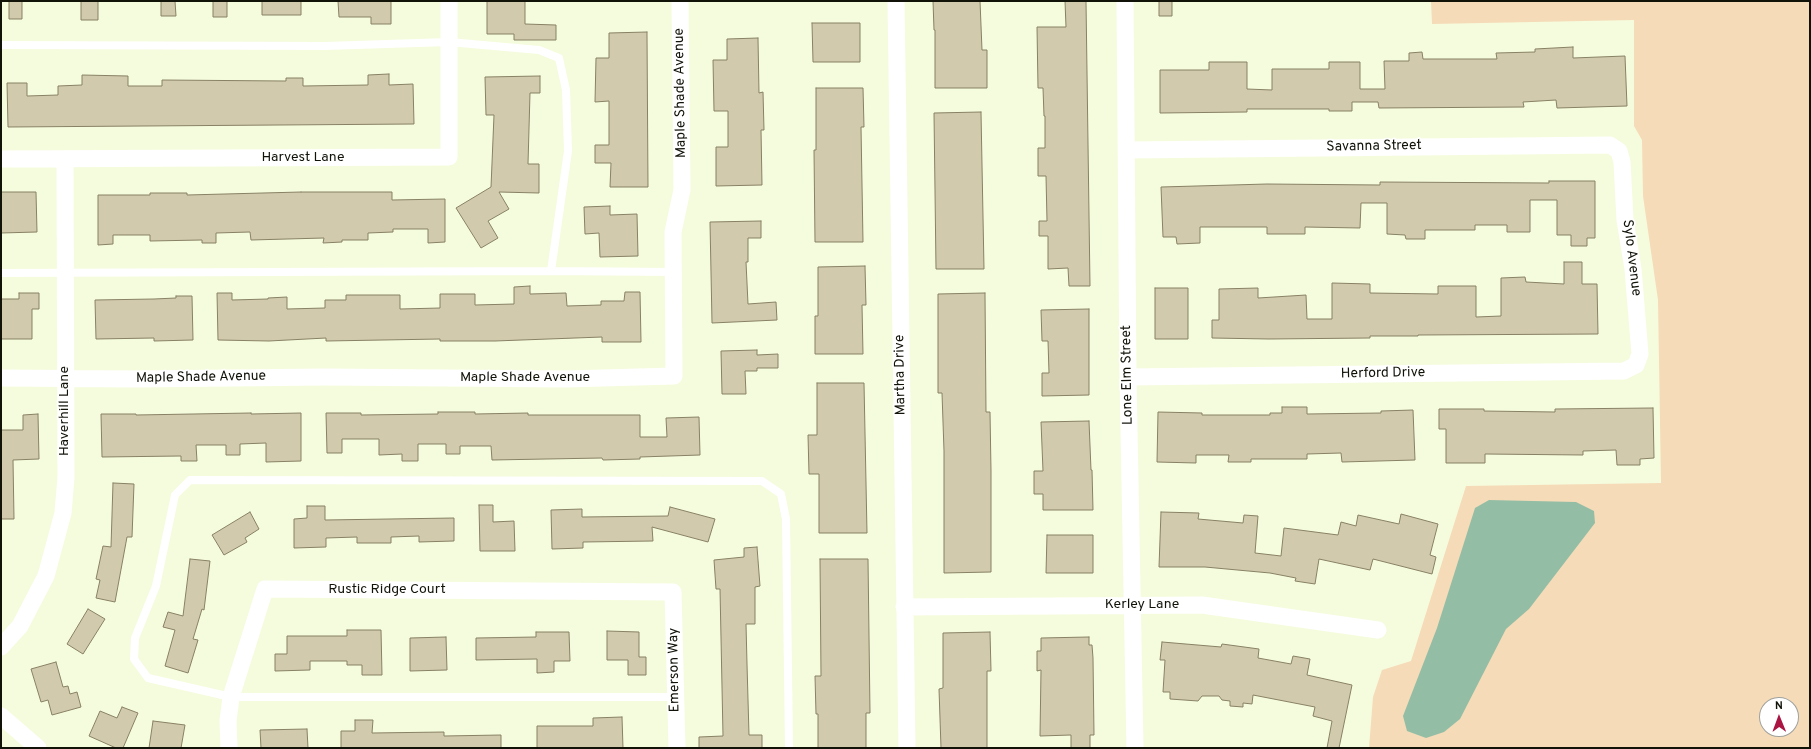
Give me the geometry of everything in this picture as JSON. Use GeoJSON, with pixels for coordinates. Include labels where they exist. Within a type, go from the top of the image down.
{"type":"FeatureCollection","features":[{"type":"Feature","properties":{"kind":"street","name":"Harvest Lane"},"geometry":{"type":"LineString","coordinates":[[1,159],[449,157],[449,1]]}},
{"type":"Feature","properties":{"kind":"street","name":"Maple Shade Avenue"},"geometry":{"type":"LineString","coordinates":[[1,378],[136,379],[332,377],[566,379],[674,376],[672,272],[673,232],[682,190],[680,1]]}},
{"type":"Feature","properties":{"kind":"street","name":"Martha Drive"},"geometry":{"type":"LineString","coordinates":[[896,1],[907,748]]}},
{"type":"Feature","properties":{"kind":"street","name":"Lone Elm Street"},"geometry":{"type":"LineString","coordinates":[[1125,1],[1128,377],[1135,748]]}},
{"type":"Feature","properties":{"kind":"street","name":"Savanna Street"},"geometry":{"type":"LineString","coordinates":[[1126,150],[1610,145],[1619,151]]}},
{"type":"Feature","properties":{"kind":"street","name":"Sylo Avenue"},"geometry":{"type":"LineString","coordinates":[[1619,151],[1622,162],[1625,220],[1633,269],[1640,354],[1636,366]]}},
{"type":"Feature","properties":{"kind":"street","name":"Haverhill Lane"},"geometry":{"type":"LineString","coordinates":[[1,647],[20,626],[46,576],[63,513],[66,477],[65,159]]}},
{"type":"Feature","properties":{"kind":"street","name":"Herford Drive"},"geometry":{"type":"LineString","coordinates":[[1128,377],[1624,371],[1636,366]]}},
{"type":"Feature","properties":{"kind":"street","name":"Rustic Ridge Court"},"geometry":{"type":"LineString","coordinates":[[229,748],[228,721],[231,697],[265,590],[673,592]]}},
{"type":"Feature","properties":{"kind":"street","name":"Emerson Way"},"geometry":{"type":"LineString","coordinates":[[673,592],[676,748]]}},
{"type":"Feature","properties":{"kind":"street","name":"Kerley Lane"},"geometry":{"type":"LineString","coordinates":[[904,607],[1132,604],[1202,605],[1378,630]]}},
{"type":"Feature","properties":{"kind":"street"},"geometry":{"type":"LineString","coordinates":[[1,716],[38,748]]}},
{"type":"Feature","properties":{"kind":"lane"},"geometry":{"type":"LineString","coordinates":[[1,45],[325,46],[450,42],[538,50],[559,58],[566,90],[568,151],[551,271]]}},
{"type":"Feature","properties":{"kind":"lane"},"geometry":{"type":"LineString","coordinates":[[1,273],[672,272]]}},
{"type":"Feature","properties":{"kind":"lane"},"geometry":{"type":"LineString","coordinates":[[675,697],[231,697],[148,678],[134,659],[135,638],[156,586],[175,495],[190,480],[762,481],[781,494],[786,519],[789,748]]}},
{"type":"Feature","properties":{"kind":"shaded area"},"geometry":{"type":"Polygon","coordinates":[[[1431,1],[1810,1],[1810,748],[1369,748],[1373,697],[1382,670],[1411,661],[1466,486],[1661,483],[1658,300],[1643,196],[1642,140],[1634,126],[1634,20],[1432,24],[1431,1]]]}},
{"type":"Feature","properties":{"kind":"shaded area"},"geometry":{"type":"Polygon","coordinates":[[[1489,500],[1576,502],[1594,511],[1595,523],[1529,609],[1506,629],[1460,719],[1444,732],[1426,738],[1407,731],[1403,716],[1437,628],[1475,508],[1489,500]]]}},
{"type":"Feature","properties":{"kind":"building"},"geometry":{"type":"Polygon","coordinates":[[[9,1],[22,1],[22,19],[9,19],[9,1]]]}},
{"type":"Feature","properties":{"kind":"building"},"geometry":{"type":"Polygon","coordinates":[[[81,1],[98,1],[98,20],[81,20],[81,1]]]}},
{"type":"Feature","properties":{"kind":"building"},"geometry":{"type":"Polygon","coordinates":[[[161,1],[175,1],[176,16],[161,16],[161,1]]]}},
{"type":"Feature","properties":{"kind":"building"},"geometry":{"type":"Polygon","coordinates":[[[213,1],[227,1],[227,17],[213,17],[213,1]]]}},
{"type":"Feature","properties":{"kind":"building"},"geometry":{"type":"Polygon","coordinates":[[[262,1],[301,1],[301,15],[262,15],[262,1]]]}},
{"type":"Feature","properties":{"kind":"building"},"geometry":{"type":"Polygon","coordinates":[[[338,1],[391,1],[391,24],[371,24],[371,17],[339,17],[338,1]]]}},
{"type":"Feature","properties":{"kind":"building"},"geometry":{"type":"Polygon","coordinates":[[[487,1],[525,1],[525,24],[556,25],[556,40],[514,40],[514,34],[487,34],[487,1]]]}},
{"type":"Feature","properties":{"kind":"building"},"geometry":{"type":"Polygon","coordinates":[[[933,1],[980,1],[982,50],[987,50],[987,88],[935,88],[935,30],[933,1]]]}},
{"type":"Feature","properties":{"kind":"building"},"geometry":{"type":"Polygon","coordinates":[[[1065,1],[1086,1],[1090,286],[1069,286],[1068,268],[1048,269],[1048,236],[1039,236],[1039,221],[1047,221],[1046,176],[1038,176],[1038,148],[1045,148],[1045,116],[1043,88],[1038,88],[1037,27],[1066,27],[1065,1]]]}},
{"type":"Feature","properties":{"kind":"building"},"geometry":{"type":"Polygon","coordinates":[[[1159,1],[1172,1],[1172,16],[1159,16],[1159,1]]]}},
{"type":"Feature","properties":{"kind":"building"},"geometry":{"type":"Polygon","coordinates":[[[812,23],[860,23],[860,62],[813,62],[812,23]]]}},
{"type":"Feature","properties":{"kind":"building"},"geometry":{"type":"Polygon","coordinates":[[[647,32],[648,187],[610,187],[611,163],[595,163],[595,145],[609,145],[609,101],[595,102],[596,58],[609,58],[609,33],[647,32]]]}},
{"type":"Feature","properties":{"kind":"building"},"geometry":{"type":"Polygon","coordinates":[[[758,38],[759,93],[763,92],[764,130],[761,130],[762,185],[716,186],[716,147],[728,147],[728,111],[714,111],[713,60],[727,60],[727,39],[758,38]]]}},
{"type":"Feature","properties":{"kind":"building"},"geometry":{"type":"Polygon","coordinates":[[[1573,47],[1573,58],[1625,56],[1627,106],[1557,108],[1556,100],[1523,102],[1524,107],[1379,108],[1378,102],[1352,102],[1352,111],[1329,111],[1329,109],[1247,109],[1247,112],[1160,113],[1160,70],[1209,70],[1209,62],[1247,62],[1247,89],[1272,90],[1272,69],[1329,69],[1329,62],[1360,62],[1360,89],[1385,89],[1384,61],[1409,61],[1409,53],[1422,52],[1423,59],[1497,59],[1496,53],[1535,52],[1535,49],[1573,47]]]}},
{"type":"Feature","properties":{"kind":"building"},"geometry":{"type":"Polygon","coordinates":[[[389,74],[389,85],[413,84],[414,124],[8,127],[7,83],[27,83],[27,96],[58,95],[58,86],[82,85],[82,75],[128,76],[128,86],[162,86],[162,80],[286,81],[286,78],[303,78],[303,86],[368,85],[368,75],[389,74]]]}},
{"type":"Feature","properties":{"kind":"building"},"geometry":{"type":"Polygon","coordinates":[[[540,76],[540,93],[530,93],[528,164],[539,164],[539,193],[499,192],[509,209],[488,221],[498,238],[481,248],[456,208],[491,187],[494,115],[486,115],[485,77],[540,76]]]}},
{"type":"Feature","properties":{"kind":"building"},"geometry":{"type":"Polygon","coordinates":[[[816,88],[863,88],[864,127],[861,127],[863,242],[815,242],[814,150],[816,150],[816,88]]]}},
{"type":"Feature","properties":{"kind":"building"},"geometry":{"type":"Polygon","coordinates":[[[981,112],[984,269],[936,269],[934,113],[981,112]]]}},
{"type":"Feature","properties":{"kind":"building"},"geometry":{"type":"Polygon","coordinates":[[[1549,181],[1595,181],[1595,238],[1587,238],[1587,246],[1571,246],[1571,235],[1557,235],[1557,200],[1530,200],[1530,232],[1507,232],[1507,225],[1475,225],[1475,230],[1425,230],[1425,239],[1406,239],[1405,235],[1387,234],[1387,203],[1361,203],[1360,228],[1305,227],[1305,234],[1267,234],[1267,227],[1200,227],[1200,243],[1177,244],[1176,237],[1163,237],[1161,187],[1267,184],[1380,185],[1380,182],[1549,183],[1549,181]]]}},
{"type":"Feature","properties":{"kind":"building"},"geometry":{"type":"Polygon","coordinates":[[[1,192],[36,192],[37,232],[1,233],[1,192]]]}},
{"type":"Feature","properties":{"kind":"building"},"geometry":{"type":"Polygon","coordinates":[[[301,192],[392,192],[392,200],[445,199],[445,242],[428,243],[428,229],[393,229],[393,232],[368,233],[368,240],[342,240],[342,242],[323,243],[324,238],[251,240],[250,232],[216,233],[216,243],[202,243],[202,240],[150,241],[150,235],[113,235],[113,244],[98,245],[98,195],[187,193],[187,195],[301,192]]]}},
{"type":"Feature","properties":{"kind":"building"},"geometry":{"type":"Polygon","coordinates":[[[610,206],[610,215],[637,214],[638,256],[600,257],[599,233],[585,234],[584,207],[610,206]]]}},
{"type":"Feature","properties":{"kind":"building"},"geometry":{"type":"Polygon","coordinates":[[[761,221],[761,238],[748,238],[748,262],[746,262],[748,304],[776,302],[777,320],[712,323],[710,222],[761,221]]]}},
{"type":"Feature","properties":{"kind":"building"},"geometry":{"type":"Polygon","coordinates":[[[1564,262],[1582,262],[1582,284],[1597,284],[1598,334],[1418,335],[1370,336],[1370,338],[1212,338],[1212,320],[1219,320],[1219,289],[1258,288],[1258,298],[1306,295],[1307,319],[1332,319],[1332,283],[1370,284],[1370,293],[1438,294],[1438,286],[1476,286],[1476,317],[1501,316],[1501,278],[1525,277],[1526,282],[1564,284],[1564,262]]]}},
{"type":"Feature","properties":{"kind":"building"},"geometry":{"type":"Polygon","coordinates":[[[865,266],[866,305],[862,305],[863,354],[815,354],[815,316],[818,316],[818,267],[865,266]]]}},
{"type":"Feature","properties":{"kind":"building"},"geometry":{"type":"Polygon","coordinates":[[[530,286],[530,294],[566,293],[567,306],[601,305],[601,301],[624,301],[625,292],[640,292],[641,342],[602,342],[602,337],[495,341],[440,341],[440,339],[326,341],[326,338],[269,341],[218,340],[217,293],[232,293],[232,300],[287,297],[287,309],[325,308],[325,300],[346,300],[346,295],[400,295],[400,309],[440,308],[440,294],[475,294],[475,305],[514,304],[514,287],[530,286]]]}},
{"type":"Feature","properties":{"kind":"building"},"geometry":{"type":"Polygon","coordinates":[[[1155,288],[1188,288],[1188,339],[1155,339],[1155,288]]]}},
{"type":"Feature","properties":{"kind":"building"},"geometry":{"type":"Polygon","coordinates":[[[19,293],[39,293],[39,309],[32,309],[32,339],[1,339],[1,299],[19,299],[19,293]]]}},
{"type":"Feature","properties":{"kind":"building"},"geometry":{"type":"Polygon","coordinates":[[[985,293],[986,412],[990,412],[991,572],[944,573],[944,451],[942,393],[938,393],[938,294],[985,293]]]}},
{"type":"Feature","properties":{"kind":"building"},"geometry":{"type":"Polygon","coordinates":[[[176,296],[192,296],[193,340],[154,341],[154,338],[96,339],[95,300],[176,298],[176,296]]]}},
{"type":"Feature","properties":{"kind":"building"},"geometry":{"type":"Polygon","coordinates":[[[1089,309],[1089,395],[1042,396],[1042,373],[1049,373],[1048,341],[1042,341],[1041,310],[1089,309]]]}},
{"type":"Feature","properties":{"kind":"building"},"geometry":{"type":"Polygon","coordinates":[[[757,350],[757,355],[778,354],[778,368],[757,368],[757,371],[745,371],[746,394],[722,394],[721,351],[757,350]]]}},
{"type":"Feature","properties":{"kind":"building"},"geometry":{"type":"Polygon","coordinates":[[[817,383],[864,383],[867,533],[819,533],[819,474],[809,474],[808,435],[817,435],[817,383]]]}},
{"type":"Feature","properties":{"kind":"building"},"geometry":{"type":"Polygon","coordinates":[[[1282,407],[1307,407],[1307,414],[1381,413],[1381,411],[1413,410],[1415,460],[1342,462],[1341,453],[1307,454],[1307,459],[1251,459],[1251,462],[1228,462],[1229,455],[1196,455],[1196,463],[1157,462],[1158,412],[1202,413],[1202,415],[1270,415],[1270,413],[1282,413],[1282,407]]]}},
{"type":"Feature","properties":{"kind":"building"},"geometry":{"type":"Polygon","coordinates":[[[1653,408],[1654,458],[1640,459],[1640,465],[1617,465],[1616,450],[1583,451],[1583,455],[1485,454],[1485,463],[1446,463],[1446,429],[1439,429],[1439,409],[1555,412],[1555,409],[1653,408]]]}},
{"type":"Feature","properties":{"kind":"building"},"geometry":{"type":"Polygon","coordinates":[[[438,412],[475,412],[475,414],[528,413],[528,415],[640,415],[640,437],[667,437],[666,418],[699,417],[700,455],[603,460],[602,458],[492,460],[491,446],[460,446],[460,454],[446,454],[446,444],[418,444],[418,461],[402,461],[402,454],[379,455],[379,439],[342,439],[342,453],[327,453],[326,413],[361,413],[361,415],[438,414],[438,412]]]}},
{"type":"Feature","properties":{"kind":"building"},"geometry":{"type":"Polygon","coordinates":[[[301,413],[301,461],[266,462],[266,443],[240,444],[240,455],[226,455],[226,445],[196,445],[197,461],[181,461],[181,456],[102,457],[101,414],[136,415],[301,413]]]}},
{"type":"Feature","properties":{"kind":"building"},"geometry":{"type":"Polygon","coordinates":[[[38,414],[39,459],[13,460],[14,519],[1,519],[1,430],[23,430],[23,415],[38,414]]]}},
{"type":"Feature","properties":{"kind":"building"},"geometry":{"type":"Polygon","coordinates":[[[1089,421],[1093,510],[1043,510],[1043,494],[1034,494],[1034,471],[1043,471],[1041,422],[1089,421]]]}},
{"type":"Feature","properties":{"kind":"building"},"geometry":{"type":"Polygon","coordinates":[[[113,483],[134,484],[132,537],[127,537],[115,602],[96,598],[100,580],[96,579],[103,546],[111,547],[113,483]]]}},
{"type":"Feature","properties":{"kind":"building"},"geometry":{"type":"Polygon","coordinates":[[[479,505],[493,505],[493,522],[514,521],[515,551],[480,551],[479,505]]]}},
{"type":"Feature","properties":{"kind":"building"},"geometry":{"type":"Polygon","coordinates":[[[307,506],[325,506],[325,520],[454,518],[454,541],[419,542],[419,536],[391,537],[391,543],[357,543],[357,537],[326,538],[326,547],[294,548],[294,519],[307,518],[307,506]]]}},
{"type":"Feature","properties":{"kind":"building"},"geometry":{"type":"Polygon","coordinates":[[[670,507],[715,519],[708,542],[652,527],[653,541],[583,542],[583,548],[552,549],[551,510],[582,509],[582,517],[668,516],[670,507]]]}},
{"type":"Feature","properties":{"kind":"building"},"geometry":{"type":"Polygon","coordinates":[[[250,512],[259,529],[245,538],[247,542],[224,555],[212,535],[250,512]]]}},
{"type":"Feature","properties":{"kind":"building"},"geometry":{"type":"Polygon","coordinates":[[[1161,512],[1199,513],[1198,519],[1243,523],[1244,515],[1258,516],[1255,553],[1281,556],[1284,528],[1338,535],[1341,522],[1356,526],[1358,515],[1399,524],[1401,514],[1438,524],[1430,555],[1436,557],[1432,574],[1373,559],[1370,570],[1319,559],[1315,584],[1295,581],[1296,578],[1270,573],[1205,567],[1159,567],[1161,512]]]}},
{"type":"Feature","properties":{"kind":"building"},"geometry":{"type":"Polygon","coordinates":[[[1047,535],[1093,535],[1093,573],[1046,573],[1047,535]]]}},
{"type":"Feature","properties":{"kind":"building"},"geometry":{"type":"Polygon","coordinates":[[[757,547],[760,586],[755,587],[755,624],[746,624],[749,735],[762,735],[762,748],[699,748],[699,737],[723,736],[720,589],[716,589],[714,560],[744,557],[744,548],[757,547]]]}},
{"type":"Feature","properties":{"kind":"building"},"geometry":{"type":"Polygon","coordinates":[[[190,559],[210,561],[204,610],[202,609],[193,639],[198,640],[188,673],[165,666],[175,630],[163,627],[168,612],[183,616],[190,559]]]}},
{"type":"Feature","properties":{"kind":"building"},"geometry":{"type":"Polygon","coordinates":[[[820,559],[868,559],[870,713],[866,713],[866,748],[818,748],[818,714],[816,714],[815,676],[821,676],[820,559]]]}},
{"type":"Feature","properties":{"kind":"building"},"geometry":{"type":"Polygon","coordinates":[[[88,609],[105,619],[83,654],[67,644],[88,609]]]}},
{"type":"Feature","properties":{"kind":"building"},"geometry":{"type":"Polygon","coordinates":[[[347,630],[381,630],[382,675],[362,675],[362,665],[347,665],[347,661],[310,661],[310,670],[275,671],[275,654],[287,654],[287,636],[347,636],[347,630]]]}},
{"type":"Feature","properties":{"kind":"building"},"geometry":{"type":"Polygon","coordinates":[[[607,631],[639,632],[639,657],[646,657],[646,675],[628,675],[628,660],[607,660],[607,631]]]}},
{"type":"Feature","properties":{"kind":"building"},"geometry":{"type":"Polygon","coordinates":[[[536,632],[569,632],[570,661],[554,661],[554,672],[537,673],[537,659],[476,660],[476,638],[536,637],[536,632]]]}},
{"type":"Feature","properties":{"kind":"building"},"geometry":{"type":"Polygon","coordinates":[[[990,632],[991,671],[987,671],[987,748],[941,748],[939,689],[943,688],[943,633],[990,632]]]}},
{"type":"Feature","properties":{"kind":"building"},"geometry":{"type":"Polygon","coordinates":[[[446,637],[447,670],[410,671],[410,638],[446,637]]]}},
{"type":"Feature","properties":{"kind":"building"},"geometry":{"type":"Polygon","coordinates":[[[1089,637],[1089,645],[1092,645],[1093,658],[1094,735],[1090,735],[1090,748],[1071,748],[1071,735],[1040,736],[1041,670],[1037,671],[1037,651],[1041,651],[1041,638],[1089,637]]]}},
{"type":"Feature","properties":{"kind":"building"},"geometry":{"type":"Polygon","coordinates":[[[1162,642],[1221,647],[1222,644],[1259,649],[1258,658],[1291,664],[1293,656],[1310,659],[1307,675],[1352,685],[1339,748],[1327,748],[1332,721],[1313,716],[1315,707],[1253,695],[1252,704],[1243,703],[1243,707],[1230,706],[1230,701],[1222,700],[1219,696],[1202,696],[1198,701],[1170,699],[1170,692],[1163,692],[1165,660],[1160,660],[1162,642]]]}},
{"type":"Feature","properties":{"kind":"building"},"geometry":{"type":"Polygon","coordinates":[[[56,662],[63,687],[68,686],[70,694],[77,692],[81,707],[52,715],[48,700],[41,702],[31,669],[56,662]]]}},
{"type":"Feature","properties":{"kind":"building"},"geometry":{"type":"Polygon","coordinates":[[[122,707],[138,713],[123,748],[116,748],[89,736],[100,711],[117,718],[122,707]]]}},
{"type":"Feature","properties":{"kind":"building"},"geometry":{"type":"Polygon","coordinates":[[[622,717],[623,748],[537,748],[537,726],[593,726],[593,718],[622,717]]]}},
{"type":"Feature","properties":{"kind":"building"},"geometry":{"type":"Polygon","coordinates":[[[355,720],[373,720],[372,733],[444,732],[444,736],[501,735],[501,748],[341,748],[341,731],[355,731],[355,720]]]}},
{"type":"Feature","properties":{"kind":"building"},"geometry":{"type":"Polygon","coordinates":[[[153,721],[185,725],[181,748],[149,748],[153,721]]]}},
{"type":"Feature","properties":{"kind":"building"},"geometry":{"type":"Polygon","coordinates":[[[307,729],[308,748],[261,748],[260,730],[307,729]]]}}]}
